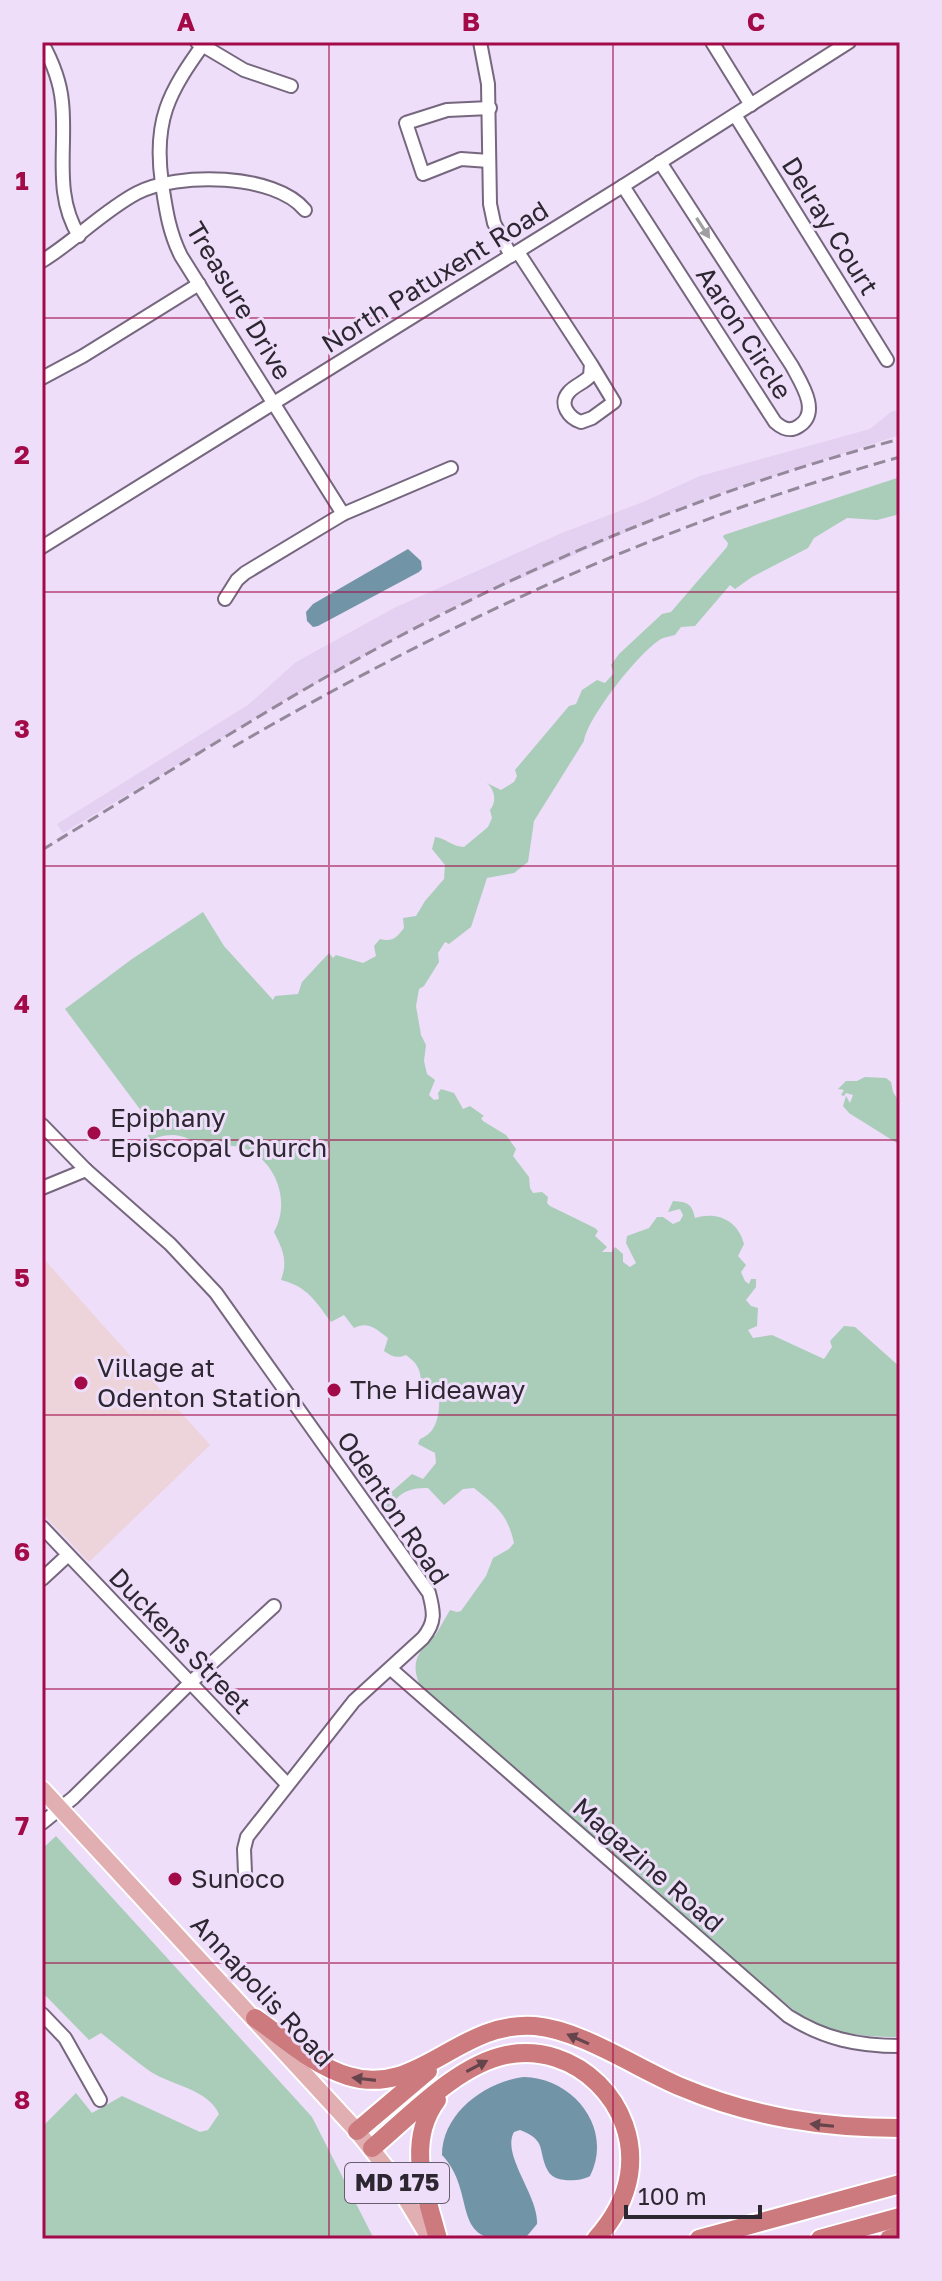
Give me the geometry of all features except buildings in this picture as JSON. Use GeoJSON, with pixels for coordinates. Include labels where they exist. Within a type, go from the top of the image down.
{"type":"FeatureCollection","features":[{"type":"Feature","properties":{"kind":"highway"},"geometry":{"type":"LineString","coordinates":[[255,2018],[332,2070],[366,2080],[411,2073],[461,2043],[498,2029],[520,2026],[572,2035],[681,2087],[745,2110],[828,2126],[900,2128]]}},
{"type":"Feature","properties":{"kind":"highway"},"geometry":{"type":"LineString","coordinates":[[357,2131],[461,2043]]}},
{"type":"Feature","properties":{"kind":"highway"},"geometry":{"type":"LineString","coordinates":[[372,2148],[474,2066],[521,2053],[567,2062],[581,2069],[605,2090],[624,2121],[630,2158],[629,2174],[618,2209],[596,2239]]}},
{"type":"Feature","properties":{"kind":"highway"},"geometry":{"type":"LineString","coordinates":[[438,2239],[421,2181],[419,2157],[425,2122],[450,2083]]}},
{"type":"Feature","properties":{"kind":"highway"},"geometry":{"type":"LineString","coordinates":[[699,2239],[900,2184]]}},
{"type":"Feature","properties":{"kind":"highway"},"geometry":{"type":"LineString","coordinates":[[820,2239],[900,2217]]}},
{"type":"Feature","properties":{"kind":"highway"},"geometry":{"type":"LineString","coordinates":[[889,2239],[900,2235]]}},
{"type":"Feature","properties":{"kind":"main road","name":"Annapolis Road"},"geometry":{"type":"LineString","coordinates":[[42,1789],[372,2148],[409,2201],[430,2239]]}},
{"type":"Feature","properties":{"kind":"street"},"geometry":{"type":"LineString","coordinates":[[480,42],[490,108],[490,204],[494,223],[591,364],[614,402],[581,422],[567,412],[565,399],[568,392],[590,376],[591,364]]}},
{"type":"Feature","properties":{"kind":"street"},"geometry":{"type":"LineString","coordinates":[[712,42],[751,105]]}},
{"type":"Feature","properties":{"kind":"street","name":"North Patuxent Road"},"geometry":{"type":"LineString","coordinates":[[42,547],[849,42]]}},
{"type":"Feature","properties":{"kind":"street"},"geometry":{"type":"LineString","coordinates":[[42,43],[53,64],[62,100],[62,192],[70,222],[79,236]]}},
{"type":"Feature","properties":{"kind":"street"},"geometry":{"type":"LineString","coordinates":[[202,43],[244,70],[291,86]]}},
{"type":"Feature","properties":{"kind":"street","name":"Treasure Drive"},"geometry":{"type":"LineString","coordinates":[[202,43],[163,114],[158,146],[173,240],[343,514]]}},
{"type":"Feature","properties":{"kind":"street"},"geometry":{"type":"LineString","coordinates":[[489,161],[461,159],[423,174],[406,123],[447,110],[490,108]]}},
{"type":"Feature","properties":{"kind":"street","name":"Delray Court"},"geometry":{"type":"LineString","coordinates":[[735,115],[887,360]]}},
{"type":"Feature","properties":{"kind":"street","name":"Aaron Circle"},"geometry":{"type":"LineString","coordinates":[[623,186],[775,422],[786,429],[796,428],[806,421],[809,411],[806,393],[792,366],[660,162]]}},
{"type":"Feature","properties":{"kind":"street"},"geometry":{"type":"LineString","coordinates":[[42,261],[133,195],[162,185],[211,180],[253,183],[288,195],[305,210]]}},
{"type":"Feature","properties":{"kind":"street"},"geometry":{"type":"LineString","coordinates":[[42,378],[199,284]]}},
{"type":"Feature","properties":{"kind":"street"},"geometry":{"type":"LineString","coordinates":[[225,599],[245,573],[343,514],[451,468]]}},
{"type":"Feature","properties":{"kind":"street","name":"Odenton Road"},"geometry":{"type":"LineString","coordinates":[[42,1125],[86,1170],[170,1244],[216,1293],[429,1593],[434,1613],[430,1630],[354,1701],[287,1784],[247,1837],[245,1873]]}},
{"type":"Feature","properties":{"kind":"street"},"geometry":{"type":"LineString","coordinates":[[42,1188],[86,1170]]}},
{"type":"Feature","properties":{"kind":"street","name":"Duckens Street"},"geometry":{"type":"LineString","coordinates":[[42,1527],[287,1784]]}},
{"type":"Feature","properties":{"kind":"street"},"geometry":{"type":"LineString","coordinates":[[42,1579],[68,1555]]}},
{"type":"Feature","properties":{"kind":"street"},"geometry":{"type":"LineString","coordinates":[[42,1823],[274,1606]]}},
{"type":"Feature","properties":{"kind":"street","name":"Magazine Road"},"geometry":{"type":"LineString","coordinates":[[391,1669],[788,2016],[805,2027],[842,2042],[900,2046]]}},
{"type":"Feature","properties":{"kind":"street"},"geometry":{"type":"LineString","coordinates":[[42,2014],[65,2038],[100,2100]]}},
{"type":"Feature","properties":{"kind":"shaded area"},"geometry":{"type":"Polygon","coordinates":[[[900,409],[900,435],[695,502],[437,615],[286,700],[63,833],[57,824],[248,705],[296,662],[396,607],[700,476],[870,429],[891,412],[900,409]]]}},
{"type":"Feature","properties":{"kind":"shaded area"},"geometry":{"type":"Polygon","coordinates":[[[42,1257],[210,1445],[89,1562],[42,1513],[42,1257]]]}},
{"type":"Feature","properties":{"kind":"green space"},"geometry":{"type":"Polygon","coordinates":[[[900,477],[900,514],[877,520],[847,518],[814,538],[808,548],[735,589],[730,585],[695,626],[681,627],[675,635],[663,638],[642,655],[605,701],[534,821],[528,862],[514,873],[487,878],[471,927],[449,944],[445,942],[438,953],[439,962],[419,989],[416,1006],[426,1045],[424,1061],[427,1074],[435,1080],[429,1095],[434,1100],[439,1099],[441,1089],[454,1093],[463,1109],[470,1106],[484,1116],[481,1118],[483,1121],[506,1135],[516,1149],[513,1156],[529,1177],[533,1193],[542,1192],[548,1197],[550,1206],[595,1228],[598,1231],[595,1236],[607,1247],[602,1252],[612,1252],[615,1247],[623,1254],[623,1262],[630,1267],[636,1263],[626,1243],[627,1236],[649,1228],[657,1217],[663,1217],[673,1224],[680,1221],[683,1215],[680,1209],[668,1212],[673,1201],[686,1203],[695,1218],[719,1217],[732,1224],[741,1236],[744,1244],[738,1256],[746,1265],[741,1272],[749,1284],[751,1279],[756,1279],[756,1287],[746,1300],[758,1308],[757,1326],[748,1330],[753,1338],[772,1335],[824,1359],[832,1347],[830,1341],[844,1326],[855,1327],[900,1367],[900,2037],[849,2034],[801,2016],[687,1922],[421,1688],[416,1660],[430,1636],[435,1636],[450,1610],[461,1611],[486,1576],[493,1558],[514,1543],[500,1511],[474,1488],[463,1489],[444,1505],[428,1488],[414,1489],[399,1496],[388,1513],[379,1500],[412,1474],[423,1479],[436,1463],[435,1453],[418,1444],[435,1426],[439,1391],[421,1384],[418,1367],[406,1355],[394,1356],[384,1351],[388,1338],[380,1332],[368,1326],[354,1328],[344,1315],[331,1322],[304,1291],[281,1280],[284,1256],[274,1232],[280,1215],[281,1198],[269,1167],[257,1155],[243,1148],[226,1146],[208,1150],[190,1139],[175,1135],[139,1144],[162,1122],[154,1128],[65,1009],[203,912],[224,946],[273,1000],[275,996],[298,994],[302,982],[329,953],[333,958],[336,955],[363,963],[376,956],[374,946],[380,939],[396,937],[404,928],[403,918],[416,916],[444,879],[445,865],[432,849],[435,837],[464,847],[488,827],[494,796],[487,783],[501,790],[514,782],[517,776],[515,770],[569,706],[576,704],[582,690],[597,680],[605,683],[614,673],[611,665],[619,654],[662,614],[671,612],[727,547],[724,535],[900,477]]]}},
{"type":"Feature","properties":{"kind":"green space"},"geometry":{"type":"Polygon","coordinates":[[[865,1077],[886,1078],[891,1082],[900,1103],[900,1145],[843,1106],[846,1096],[850,1103],[853,1095],[841,1095],[844,1090],[838,1089],[846,1081],[865,1077]]]}},
{"type":"Feature","properties":{"kind":"green space"},"geometry":{"type":"Polygon","coordinates":[[[56,1836],[312,2117],[374,2239],[42,2239],[42,2127],[76,2093],[92,2113],[122,2096],[200,2132],[208,2130],[219,2114],[207,2099],[159,2077],[101,2033],[89,2040],[42,1992],[42,1849],[56,1836]]]}},
{"type":"Feature","properties":{"kind":"water"},"geometry":{"type":"Polygon","coordinates":[[[408,549],[421,561],[422,569],[419,572],[318,626],[313,627],[307,621],[306,612],[313,604],[408,549]]]}},
{"type":"Feature","properties":{"kind":"water"},"geometry":{"type":"Polygon","coordinates":[[[524,2077],[558,2086],[573,2096],[593,2124],[597,2140],[596,2158],[590,2176],[586,2178],[556,2178],[548,2171],[535,2138],[520,2130],[514,2132],[512,2152],[532,2201],[537,2224],[527,2236],[501,2239],[484,2236],[474,2228],[468,2217],[460,2187],[442,2155],[444,2140],[458,2113],[481,2092],[524,2077]]]}},
{"type":"Feature","properties":{"kind":"railway"},"geometry":{"type":"LineString","coordinates":[[42,850],[332,674],[500,586],[565,556],[697,503],[900,439]]}},
{"type":"Feature","properties":{"kind":"railway"},"geometry":{"type":"LineString","coordinates":[[233,747],[394,659],[558,580],[726,513],[900,457]]}},
{"type":"Feature","properties":{"kind":"place","name":"Epiphany Episcopal Church"},"geometry":{"type":"Point","coordinates":[94,1133]}},
{"type":"Feature","properties":{"kind":"place","name":"Village at Odenton Station"},"geometry":{"type":"Point","coordinates":[81,1383]}},
{"type":"Feature","properties":{"kind":"place","name":"The Hideaway"},"geometry":{"type":"Point","coordinates":[334,1390]}},
{"type":"Feature","properties":{"kind":"place","name":"Sunoco"},"geometry":{"type":"Point","coordinates":[175,1879]}}]}
